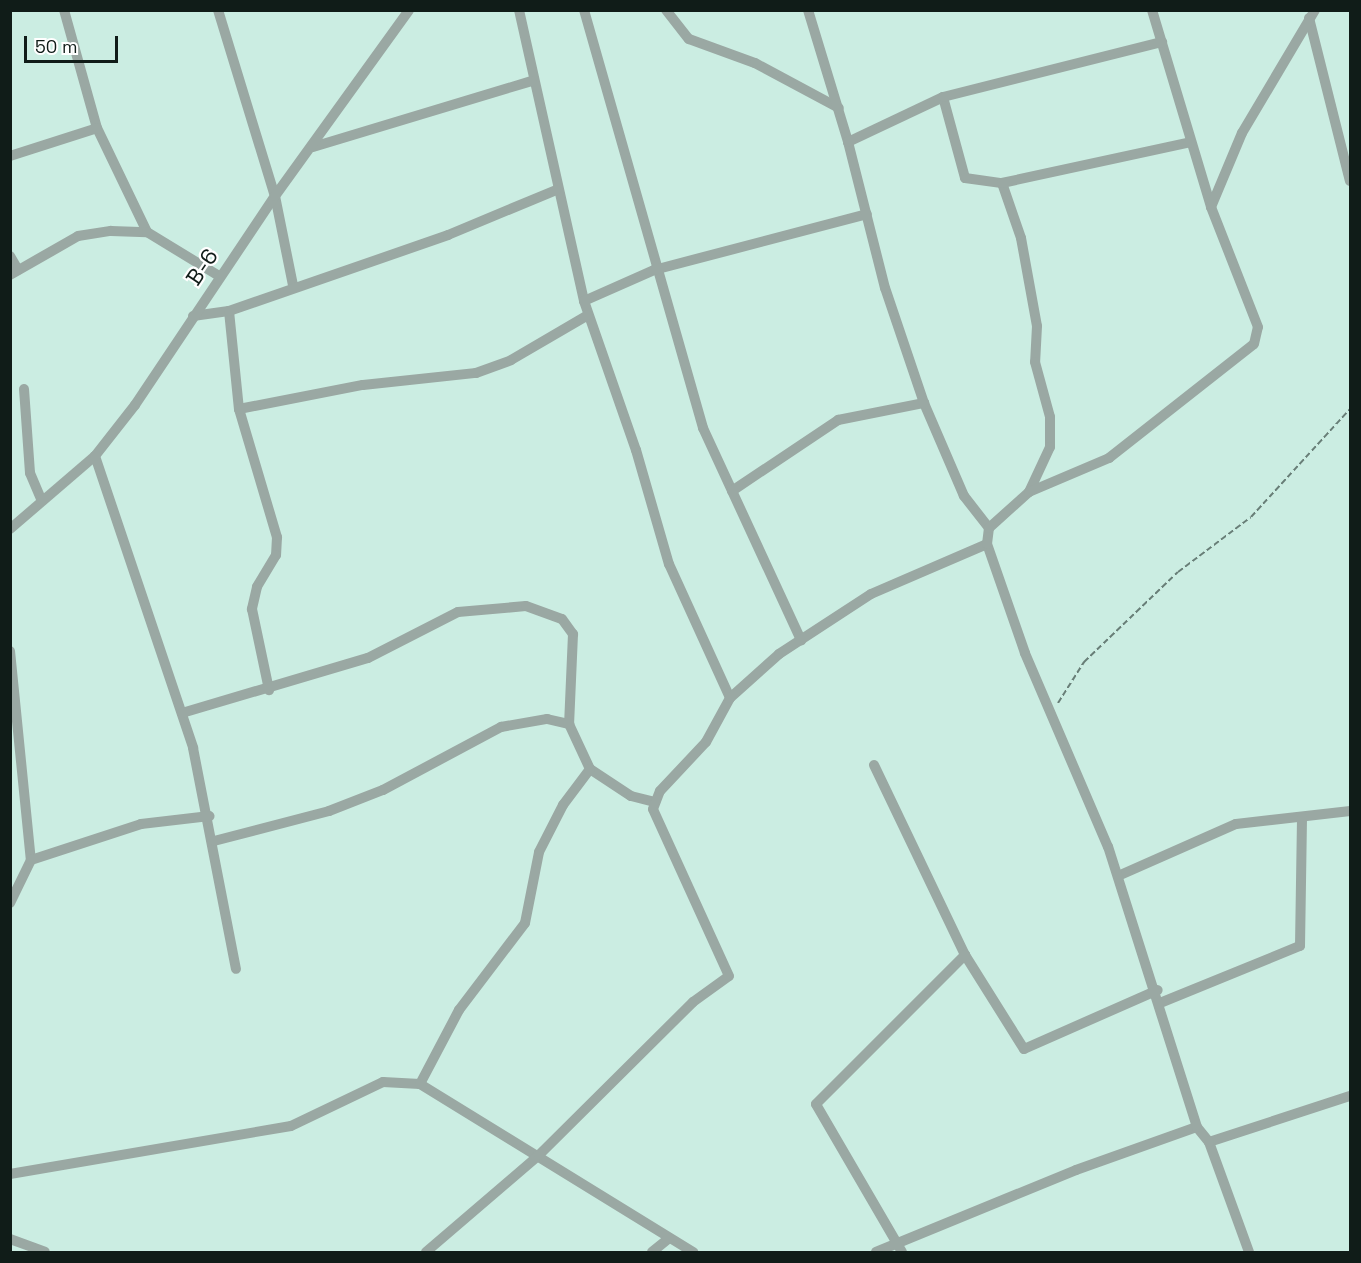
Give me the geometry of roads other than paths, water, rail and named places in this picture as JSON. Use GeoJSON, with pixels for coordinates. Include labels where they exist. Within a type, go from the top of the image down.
{"type":"FeatureCollection","features":[{"type":"Feature","properties":{"kind":"street"},"geometry":{"type":"LineString","coordinates":[[64,10],[97,128],[147,232],[219,276]]}},
{"type":"Feature","properties":{"kind":"street"},"geometry":{"type":"LineString","coordinates":[[218,10],[275,196],[293,285]]}},
{"type":"Feature","properties":{"kind":"street","name":"B-6"},"geometry":{"type":"LineString","coordinates":[[10,529],[95,456],[275,196],[314,147],[409,10]]}},
{"type":"Feature","properties":{"kind":"street"},"geometry":{"type":"LineString","coordinates":[[519,10],[531,81],[584,302],[643,470],[669,564],[730,698]]}},
{"type":"Feature","properties":{"kind":"street"},"geometry":{"type":"LineString","coordinates":[[584,10],[654,270],[703,428],[801,640]]}},
{"type":"Feature","properties":{"kind":"street"},"geometry":{"type":"LineString","coordinates":[[666,10],[689,39],[755,63],[839,108]]}},
{"type":"Feature","properties":{"kind":"street"},"geometry":{"type":"LineString","coordinates":[[808,10],[839,108],[885,288],[924,403],[964,496],[989,528]]}},
{"type":"Feature","properties":{"kind":"street"},"geometry":{"type":"LineString","coordinates":[[1152,10],[1211,207],[1258,327],[1254,344],[1109,458],[1029,492],[989,528],[987,544],[1051,714],[1118,876],[1158,990],[1197,1127],[1209,1142],[1249,1252]]}},
{"type":"Feature","properties":{"kind":"street"},"geometry":{"type":"LineString","coordinates":[[1311,14],[1350,181]]}},
{"type":"Feature","properties":{"kind":"street"},"geometry":{"type":"LineString","coordinates":[[1211,207],[1242,133],[1311,14]]}},
{"type":"Feature","properties":{"kind":"street"},"geometry":{"type":"LineString","coordinates":[[848,142],[943,97],[1162,42]]}},
{"type":"Feature","properties":{"kind":"street"},"geometry":{"type":"LineString","coordinates":[[314,147],[531,81]]}},
{"type":"Feature","properties":{"kind":"street"},"geometry":{"type":"LineString","coordinates":[[943,97],[965,178],[1002,183],[1191,142]]}},
{"type":"Feature","properties":{"kind":"street"},"geometry":{"type":"LineString","coordinates":[[10,156],[97,128]]}},
{"type":"Feature","properties":{"kind":"street"},"geometry":{"type":"LineString","coordinates":[[1002,183],[1021,238],[1037,326],[1035,362],[1050,417],[1050,447],[1029,492]]}},
{"type":"Feature","properties":{"kind":"street"},"geometry":{"type":"LineString","coordinates":[[193,316],[229,311],[293,285],[448,235],[556,190]]}},
{"type":"Feature","properties":{"kind":"street"},"geometry":{"type":"LineString","coordinates":[[584,302],[654,270],[867,214]]}},
{"type":"Feature","properties":{"kind":"street"},"geometry":{"type":"LineString","coordinates":[[10,256],[14,272],[78,236],[147,232]]}},
{"type":"Feature","properties":{"kind":"street"},"geometry":{"type":"LineString","coordinates":[[229,311],[239,409],[277,537],[276,555],[256,587],[252,609],[269,690]]}},
{"type":"Feature","properties":{"kind":"street"},"geometry":{"type":"LineString","coordinates":[[239,409],[298,395],[476,373],[511,360],[588,315]]}},
{"type":"Feature","properties":{"kind":"street"},"geometry":{"type":"LineString","coordinates":[[24,389],[30,473],[42,501]]}},
{"type":"Feature","properties":{"kind":"street"},"geometry":{"type":"LineString","coordinates":[[732,491],[838,420],[924,403]]}},
{"type":"Feature","properties":{"kind":"street"},"geometry":{"type":"LineString","coordinates":[[95,456],[182,713],[210,816],[236,969]]}},
{"type":"Feature","properties":{"kind":"street"},"geometry":{"type":"LineString","coordinates":[[655,802],[706,742],[730,698],[801,640],[871,594],[987,544]]}},
{"type":"Feature","properties":{"kind":"street"},"geometry":{"type":"LineString","coordinates":[[182,713],[269,690],[368,658],[458,612],[526,606],[562,619],[573,634],[569,724],[590,769],[631,796],[655,802]]}},
{"type":"Feature","properties":{"kind":"street"},"geometry":{"type":"LineString","coordinates":[[10,651],[31,860],[10,903]]}},
{"type":"Feature","properties":{"kind":"street"},"geometry":{"type":"LineString","coordinates":[[214,841],[329,811],[383,790],[501,727],[547,719],[569,724]]}},
{"type":"Feature","properties":{"kind":"street"},"geometry":{"type":"LineString","coordinates":[[874,765],[965,955],[1024,1049],[1158,990]]}},
{"type":"Feature","properties":{"kind":"street"},"geometry":{"type":"LineString","coordinates":[[420,1084],[459,1010],[525,923],[539,852],[563,805],[590,769]]}},
{"type":"Feature","properties":{"kind":"street"},"geometry":{"type":"LineString","coordinates":[[426,1252],[539,1155],[693,1002],[729,976],[680,871],[655,802]]}},
{"type":"Feature","properties":{"kind":"street"},"geometry":{"type":"LineString","coordinates":[[1118,876],[1236,824],[1350,812]]}},
{"type":"Feature","properties":{"kind":"street"},"geometry":{"type":"LineString","coordinates":[[31,860],[141,824],[210,816]]}},
{"type":"Feature","properties":{"kind":"street"},"geometry":{"type":"LineString","coordinates":[[1160,1003],[1300,946],[1302,818]]}},
{"type":"Feature","properties":{"kind":"street"},"geometry":{"type":"LineString","coordinates":[[900,1248],[816,1104],[965,955]]}},
{"type":"Feature","properties":{"kind":"street"},"geometry":{"type":"LineString","coordinates":[[10,1174],[291,1126],[383,1082],[420,1084],[539,1155],[693,1252]]}},
{"type":"Feature","properties":{"kind":"street"},"geometry":{"type":"LineString","coordinates":[[1209,1142],[1350,1096]]}},
{"type":"Feature","properties":{"kind":"street"},"geometry":{"type":"LineString","coordinates":[[876,1252],[900,1248],[1076,1170],[1197,1127]]}},
{"type":"Feature","properties":{"kind":"street"},"geometry":{"type":"LineString","coordinates":[[652,1252],[669,1238]]}},
{"type":"Feature","properties":{"kind":"street"},"geometry":{"type":"LineString","coordinates":[[10,1239],[45,1252]]}}]}
